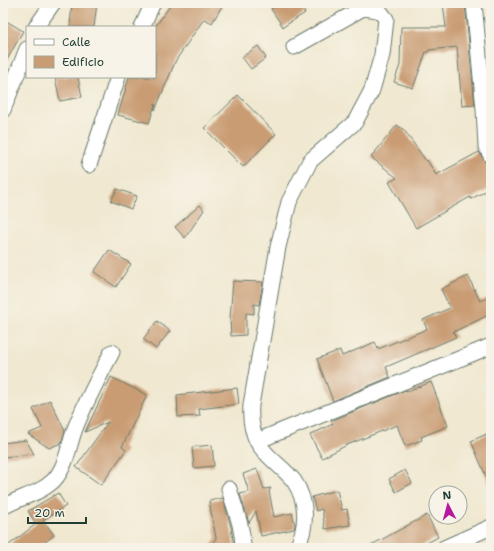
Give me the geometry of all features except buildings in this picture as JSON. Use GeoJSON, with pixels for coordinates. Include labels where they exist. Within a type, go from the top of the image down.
{"type":"FeatureCollection","features":[{"type":"Feature","properties":{"kind":"street"},"geometry":{"type":"LineString","coordinates":[[37,26],[53,3]]}},
{"type":"Feature","properties":{"kind":"street"},"geometry":{"type":"LineString","coordinates":[[142,26],[153,3]]}},
{"type":"Feature","properties":{"kind":"street"},"geometry":{"type":"LineString","coordinates":[[474,3],[489,148]]}},
{"type":"Feature","properties":{"kind":"street"},"geometry":{"type":"LineString","coordinates":[[294,47],[363,8],[379,10],[386,19],[382,54],[372,90],[359,116],[355,122],[310,161],[289,202],[278,247],[251,404],[250,417],[257,441],[264,452],[293,481],[300,493],[304,507],[305,522],[302,536],[297,548]]}},
{"type":"Feature","properties":{"kind":"street"},"geometry":{"type":"LineString","coordinates":[[3,110],[26,52]]}},
{"type":"Feature","properties":{"kind":"street"},"geometry":{"type":"LineString","coordinates":[[89,165],[118,78]]}},
{"type":"Feature","properties":{"kind":"street"},"geometry":{"type":"LineString","coordinates":[[257,441],[491,346]]}},
{"type":"Feature","properties":{"kind":"street"},"geometry":{"type":"LineString","coordinates":[[3,507],[39,491],[54,479],[64,463],[75,427],[112,352]]}},
{"type":"Feature","properties":{"kind":"street"},"geometry":{"type":"LineString","coordinates":[[229,489],[240,522],[243,548]]}},
{"type":"Feature","properties":{"kind":"street"},"geometry":{"type":"LineString","coordinates":[[444,548],[491,527]]}}]}
